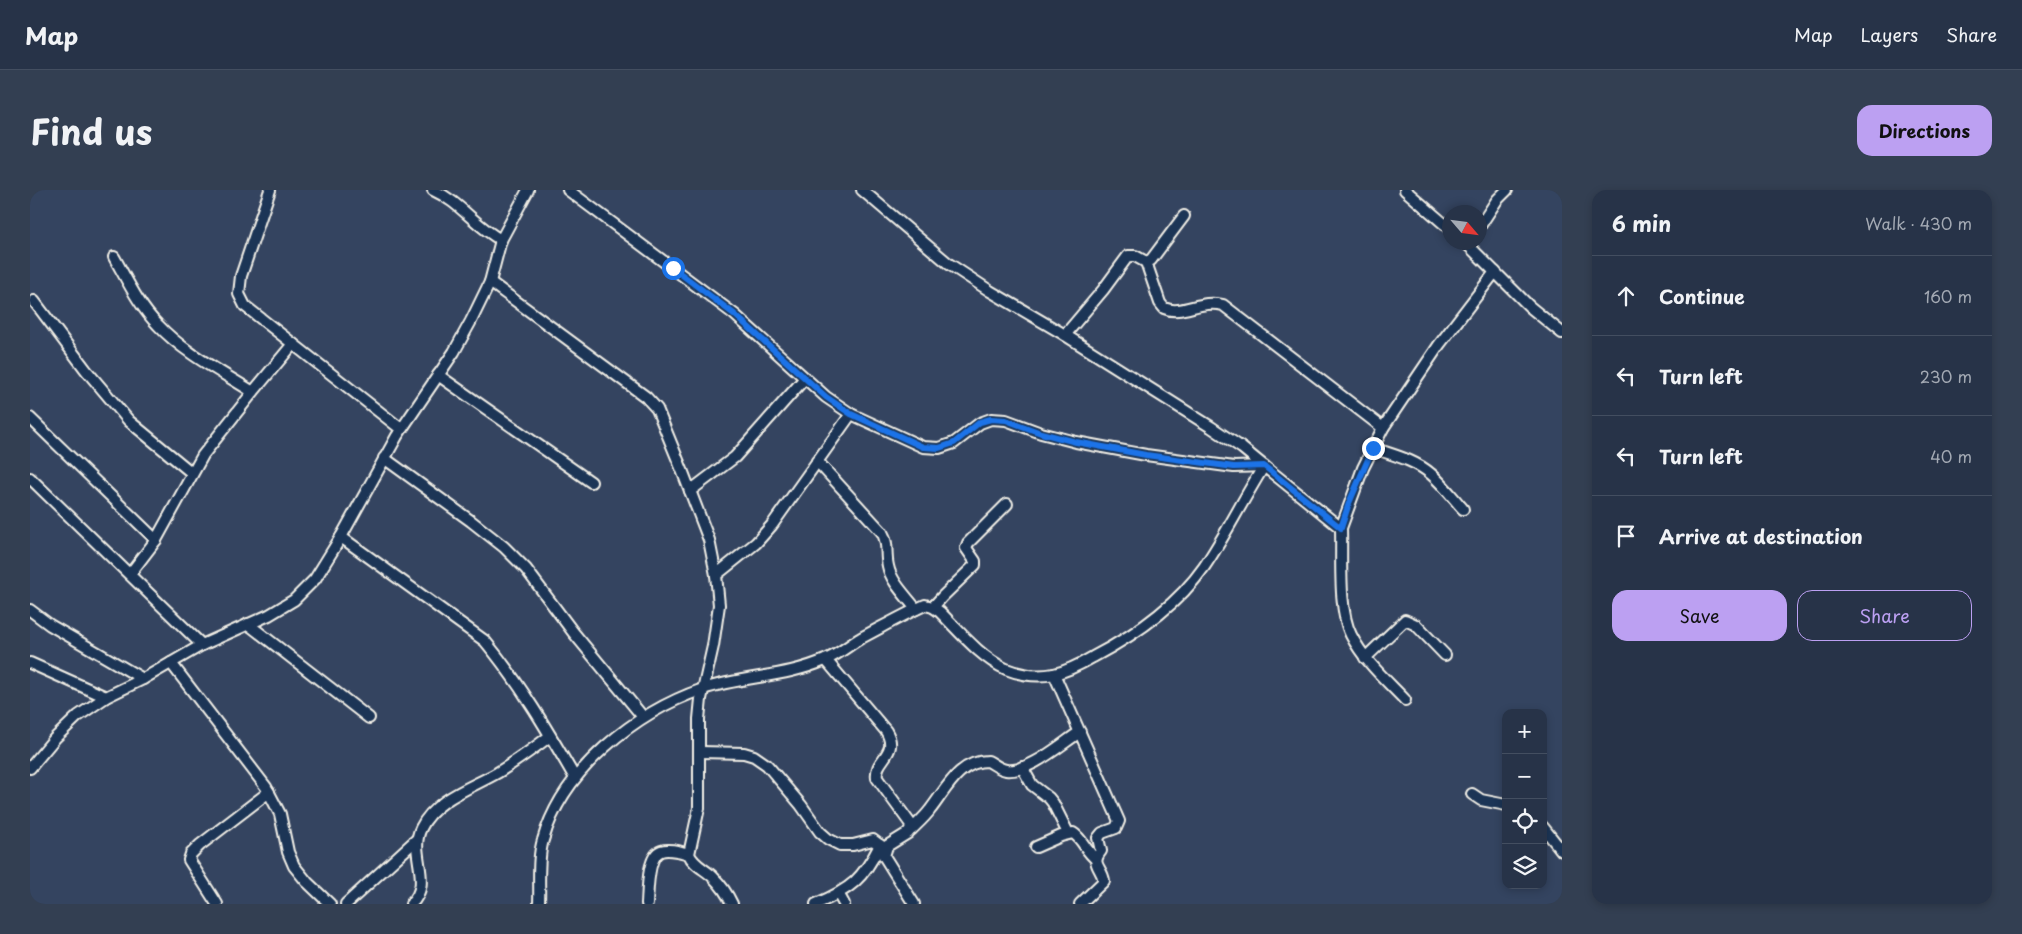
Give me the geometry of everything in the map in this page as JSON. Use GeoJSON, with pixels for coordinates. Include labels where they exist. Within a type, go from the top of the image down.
{"type":"FeatureCollection","features":[{"type":"Feature","properties":{"kind":"street"},"geometry":{"type":"LineString","coordinates":[[270,190],[241,276],[239,294],[245,306],[401,429]]}},
{"type":"Feature","properties":{"kind":"street"},"geometry":{"type":"LineString","coordinates":[[433,190],[456,204],[486,232],[502,240]]}},
{"type":"Feature","properties":{"kind":"street"},"geometry":{"type":"LineString","coordinates":[[30,768],[55,738],[78,716],[106,698],[202,645],[269,615],[294,600],[315,579],[341,537],[401,429],[438,376],[471,321],[490,282],[502,240],[528,190]]}},
{"type":"Feature","properties":{"kind":"street"},"geometry":{"type":"LineString","coordinates":[[568,190],[734,314],[826,397],[851,414],[923,447],[939,448],[954,443],[980,422],[991,419],[1006,420],[1041,433],[1076,442],[1146,455],[1234,467],[1264,466]]}},
{"type":"Feature","properties":{"kind":"street"},"geometry":{"type":"LineString","coordinates":[[862,190],[949,264],[990,292],[1065,335],[1242,448],[1341,528]]}},
{"type":"Feature","properties":{"kind":"street"},"geometry":{"type":"LineString","coordinates":[[1405,190],[1442,222]]}},
{"type":"Feature","properties":{"kind":"street"},"geometry":{"type":"LineString","coordinates":[[1487,215],[1497,200],[1507,190]]}},
{"type":"Feature","properties":{"kind":"street"},"geometry":{"type":"LineString","coordinates":[[1146,262],[1154,256],[1184,216]]}},
{"type":"Feature","properties":{"kind":"street"},"geometry":{"type":"LineString","coordinates":[[1475,250],[1530,307],[1562,333]]}},
{"type":"Feature","properties":{"kind":"street"},"geometry":{"type":"LineString","coordinates":[[1065,335],[1128,256],[1132,255],[1146,262],[1160,303],[1164,308],[1170,311],[1177,311],[1207,303],[1223,305],[1383,428]]}},
{"type":"Feature","properties":{"kind":"street"},"geometry":{"type":"LineString","coordinates":[[114,257],[141,303],[156,324],[167,335],[192,354],[253,392]]}},
{"type":"Feature","properties":{"kind":"street"},"geometry":{"type":"LineString","coordinates":[[1405,700],[1365,658],[1350,634],[1344,611],[1341,528],[1352,494],[1383,428],[1439,345],[1495,272]]}},
{"type":"Feature","properties":{"kind":"street"},"geometry":{"type":"LineString","coordinates":[[490,282],[646,397],[657,409],[690,491],[709,540],[716,575],[719,605],[699,719],[699,808],[689,854],[691,860],[712,876],[725,890],[732,904]]}},
{"type":"Feature","properties":{"kind":"street"},"geometry":{"type":"LineString","coordinates":[[34,301],[86,370],[129,421],[192,473]]}},
{"type":"Feature","properties":{"kind":"street"},"geometry":{"type":"LineString","coordinates":[[130,574],[156,540],[203,455],[293,344]]}},
{"type":"Feature","properties":{"kind":"street"},"geometry":{"type":"LineString","coordinates":[[438,376],[591,482]]}},
{"type":"Feature","properties":{"kind":"street"},"geometry":{"type":"LineString","coordinates":[[690,491],[735,457],[806,378]]}},
{"type":"Feature","properties":{"kind":"street"},"geometry":{"type":"LineString","coordinates":[[716,575],[756,543],[772,525],[851,414]]}},
{"type":"Feature","properties":{"kind":"street"},"geometry":{"type":"LineString","coordinates":[[30,418],[156,540]]}},
{"type":"Feature","properties":{"kind":"street"},"geometry":{"type":"LineString","coordinates":[[1373,448],[1403,458],[1432,474],[1463,509]]}},
{"type":"Feature","properties":{"kind":"street"},"geometry":{"type":"LineString","coordinates":[[384,458],[504,547],[526,569],[573,632],[643,717]]}},
{"type":"Feature","properties":{"kind":"street"},"geometry":{"type":"LineString","coordinates":[[817,461],[887,539],[888,568],[894,580],[916,609]]}},
{"type":"Feature","properties":{"kind":"street"},"geometry":{"type":"LineString","coordinates":[[539,904],[542,842],[553,810],[575,778],[614,740],[643,717],[704,689],[793,670],[826,660],[916,609],[925,606],[933,607],[940,612],[983,654],[1005,668],[1026,675],[1054,674],[1077,666],[1154,619],[1178,598],[1203,568],[1264,466]]}},
{"type":"Feature","properties":{"kind":"street"},"geometry":{"type":"LineString","coordinates":[[31,482],[130,574],[202,645]]}},
{"type":"Feature","properties":{"kind":"street"},"geometry":{"type":"LineString","coordinates":[[933,607],[975,565],[975,561],[966,548],[968,543],[1007,504]]}},
{"type":"Feature","properties":{"kind":"street"},"geometry":{"type":"LineString","coordinates":[[341,537],[485,641],[502,661],[575,778]]}},
{"type":"Feature","properties":{"kind":"street"},"geometry":{"type":"LineString","coordinates":[[30,610],[50,625],[143,679]]}},
{"type":"Feature","properties":{"kind":"street"},"geometry":{"type":"LineString","coordinates":[[1365,658],[1405,620],[1416,625],[1445,655]]}},
{"type":"Feature","properties":{"kind":"street"},"geometry":{"type":"LineString","coordinates":[[248,624],[368,718]]}},
{"type":"Feature","properties":{"kind":"street"},"geometry":{"type":"LineString","coordinates":[[826,660],[886,731],[891,740],[890,749],[878,767],[877,778],[910,821],[911,830]]}},
{"type":"Feature","properties":{"kind":"street"},"geometry":{"type":"LineString","coordinates":[[30,663],[106,698]]}},
{"type":"Feature","properties":{"kind":"street"},"geometry":{"type":"LineString","coordinates":[[171,663],[250,764],[269,792],[280,814],[288,852],[294,866],[307,882],[330,904]]}},
{"type":"Feature","properties":{"kind":"street"},"geometry":{"type":"LineString","coordinates":[[1054,674],[1119,821],[1116,828],[1099,835],[1100,851],[1096,859]]}},
{"type":"Feature","properties":{"kind":"street"},"geometry":{"type":"LineString","coordinates":[[816,904],[838,895],[864,874],[883,847],[911,830],[931,810],[956,775],[968,766],[988,761],[1007,770],[1022,768],[1080,732]]}},
{"type":"Feature","properties":{"kind":"street"},"geometry":{"type":"LineString","coordinates":[[346,904],[416,840],[426,821],[447,800],[470,786],[496,774],[550,736]]}},
{"type":"Feature","properties":{"kind":"street"},"geometry":{"type":"LineString","coordinates":[[700,752],[744,753],[754,756],[766,765],[828,840],[840,845],[853,845],[869,840],[883,847]]}},
{"type":"Feature","properties":{"kind":"street"},"geometry":{"type":"LineString","coordinates":[[1022,768],[1032,785],[1053,803],[1068,833]]}},
{"type":"Feature","properties":{"kind":"street"},"geometry":{"type":"LineString","coordinates":[[217,904],[193,869],[189,860],[191,854],[269,792]]}},
{"type":"Feature","properties":{"kind":"street"},"geometry":{"type":"LineString","coordinates":[[1472,794],[1480,800],[1502,804]]}},
{"type":"Feature","properties":{"kind":"street"},"geometry":{"type":"LineString","coordinates":[[1547,832],[1562,851]]}},
{"type":"Feature","properties":{"kind":"street"},"geometry":{"type":"LineString","coordinates":[[1036,847],[1068,833],[1076,835],[1086,850],[1096,859],[1104,881],[1080,904]]}},
{"type":"Feature","properties":{"kind":"street"},"geometry":{"type":"LineString","coordinates":[[415,903],[422,881],[416,840]]}},
{"type":"Feature","properties":{"kind":"street"},"geometry":{"type":"LineString","coordinates":[[883,847],[884,856],[914,904]]}},
{"type":"Feature","properties":{"kind":"street"},"geometry":{"type":"LineString","coordinates":[[647,904],[650,870],[654,856],[660,851],[668,850],[689,854]]}},
{"type":"Feature","properties":{"kind":"street"},"geometry":{"type":"LineString","coordinates":[[838,895],[844,904]]}},
{"type":"Feature","properties":{"kind":"route"},"geometry":{"type":"LineString","coordinates":[[673,268],[734,314],[826,397],[851,414],[923,447],[939,448],[954,443],[980,422],[991,419],[1006,420],[1041,433],[1076,442],[1146,455],[1234,467],[1264,466],[1341,528],[1349,503],[1373,448]]}}]}
